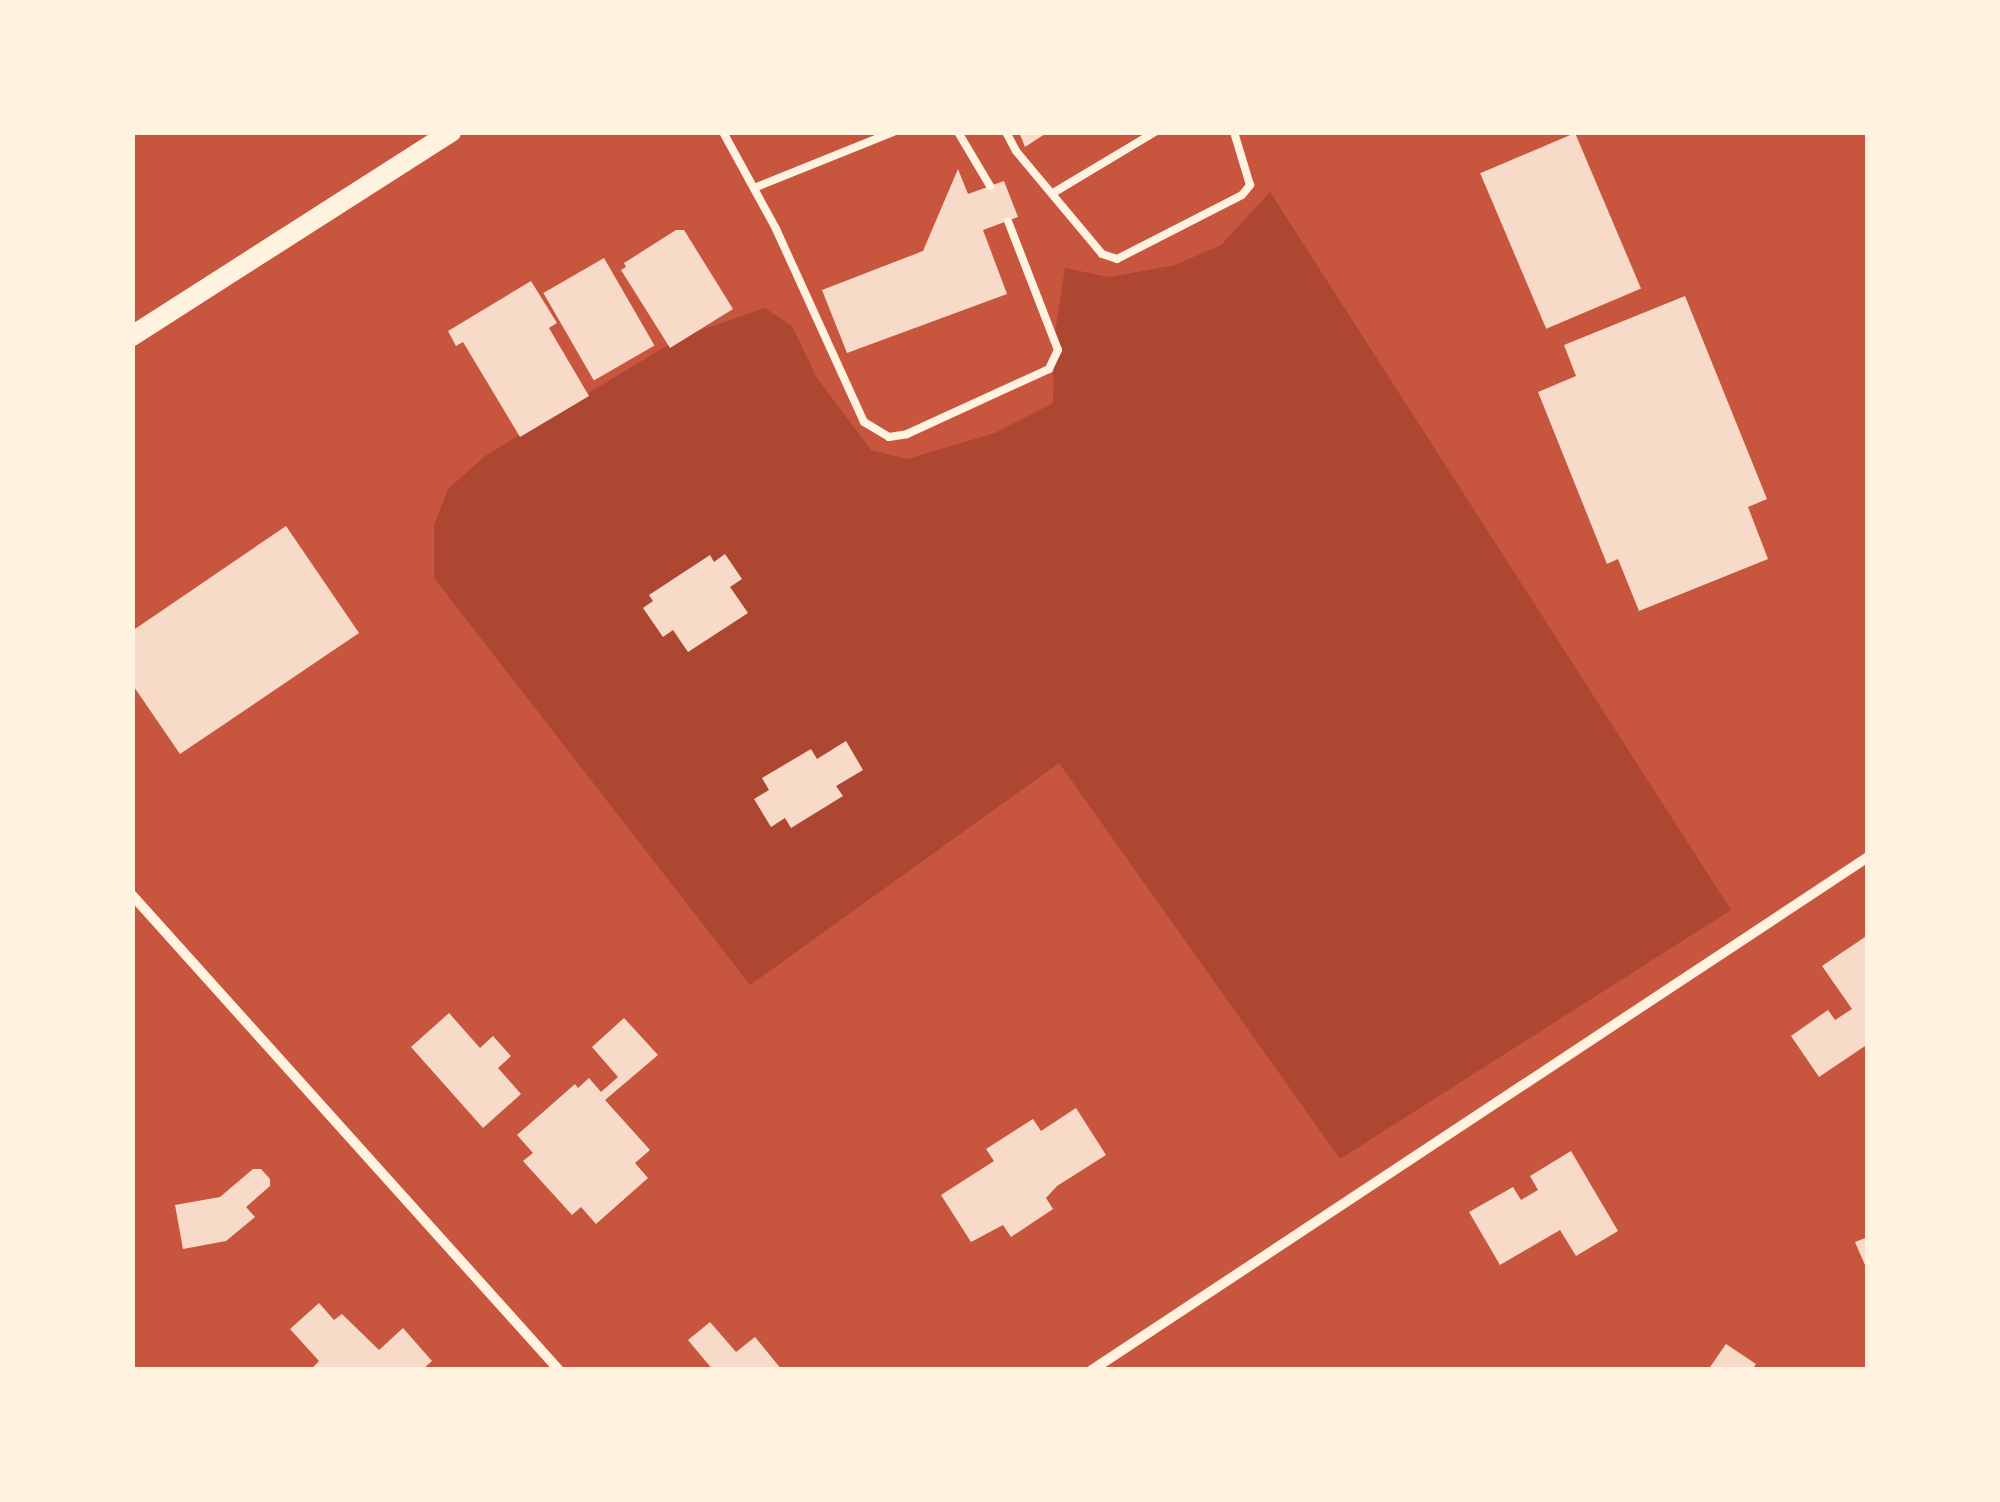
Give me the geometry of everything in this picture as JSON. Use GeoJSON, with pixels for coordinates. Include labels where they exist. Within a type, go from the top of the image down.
{"type":"FeatureCollection","features":[{"type":"Feature","properties":{"kind":"main road"},"geometry":{"type":"LineString","coordinates":[[132,336],[451,132]]}},
{"type":"Feature","properties":{"kind":"street"},"geometry":{"type":"LineString","coordinates":[[1092,1370],[1868,857]]}},
{"type":"Feature","properties":{"kind":"street"},"geometry":{"type":"LineString","coordinates":[[132,895],[559,1370]]}},
{"type":"Feature","properties":{"kind":"lane"},"geometry":{"type":"LineString","coordinates":[[723,132],[754,188],[864,422],[889,436],[907,434],[1049,369],[1058,350],[1008,220]]}},
{"type":"Feature","properties":{"kind":"lane"},"geometry":{"type":"LineString","coordinates":[[754,188],[894,132]]}},
{"type":"Feature","properties":{"kind":"lane"},"geometry":{"type":"LineString","coordinates":[[958,132],[990,186]]}},
{"type":"Feature","properties":{"kind":"lane"},"geometry":{"type":"LineString","coordinates":[[1006,132],[1102,254],[1117,260],[1242,195],[1250,185],[1234,132]]}},
{"type":"Feature","properties":{"kind":"lane"},"geometry":{"type":"LineString","coordinates":[[1053,193],[1155,132]]}},
{"type":"Feature","properties":{"kind":"shaded area"},"geometry":{"type":"Polygon","coordinates":[[[1270,192],[1731,910],[1340,1159],[1059,763],[750,985],[434,578],[434,525],[448,489],[485,456],[681,337],[765,308],[792,326],[817,378],[871,450],[907,459],[995,433],[1053,403],[1054,340],[1065,268],[1109,277],[1175,265],[1221,245],[1270,192]]]}},
{"type":"Feature","properties":{"kind":"building"},"geometry":{"type":"Polygon","coordinates":[[[1019,132],[1048,132],[1025,147],[1019,132]]]}},
{"type":"Feature","properties":{"kind":"building"},"geometry":{"type":"Polygon","coordinates":[[[1575,133],[1641,289],[1546,329],[1480,173],[1575,133]]]}},
{"type":"Feature","properties":{"kind":"building"},"geometry":{"type":"Polygon","coordinates":[[[958,169],[968,194],[1004,181],[1018,217],[983,230],[1007,294],[847,353],[822,290],[923,251],[958,169]]]}},
{"type":"Feature","properties":{"kind":"building"},"geometry":{"type":"Polygon","coordinates":[[[676,230],[684,230],[733,309],[670,348],[621,270],[626,267],[624,263],[676,230]]]}},
{"type":"Feature","properties":{"kind":"building"},"geometry":{"type":"Polygon","coordinates":[[[604,258],[654,345],[594,380],[543,293],[604,258]]]}},
{"type":"Feature","properties":{"kind":"building"},"geometry":{"type":"Polygon","coordinates":[[[531,281],[557,323],[549,328],[589,396],[520,437],[463,342],[456,346],[448,331],[531,281]]]}},
{"type":"Feature","properties":{"kind":"building"},"geometry":{"type":"Polygon","coordinates":[[[1685,296],[1767,499],[1748,507],[1768,559],[1639,611],[1618,559],[1607,564],[1538,392],[1576,376],[1564,345],[1685,296]]]}},
{"type":"Feature","properties":{"kind":"building"},"geometry":{"type":"Polygon","coordinates":[[[286,526],[359,633],[180,754],[132,684],[132,631],[286,526]]]}},
{"type":"Feature","properties":{"kind":"building"},"geometry":{"type":"Polygon","coordinates":[[[725,554],[742,579],[730,587],[748,613],[688,652],[673,630],[663,637],[643,608],[653,601],[649,595],[710,555],[714,562],[725,554]]]}},
{"type":"Feature","properties":{"kind":"building"},"geometry":{"type":"Polygon","coordinates":[[[846,741],[863,770],[836,786],[843,796],[791,828],[785,818],[771,827],[754,799],[769,790],[762,778],[811,749],[817,759],[846,741]]]}},
{"type":"Feature","properties":{"kind":"building"},"geometry":{"type":"Polygon","coordinates":[[[1868,935],[1868,1044],[1819,1077],[1791,1036],[1828,1010],[1835,1020],[1852,1009],[1822,966],[1868,935]]]}},
{"type":"Feature","properties":{"kind":"building"},"geometry":{"type":"Polygon","coordinates":[[[449,1013],[480,1048],[493,1036],[511,1056],[498,1068],[521,1094],[483,1128],[411,1047],[449,1013]]]}},
{"type":"Feature","properties":{"kind":"building"},"geometry":{"type":"Polygon","coordinates":[[[624,1018],[658,1055],[605,1100],[650,1150],[635,1163],[648,1178],[596,1224],[581,1207],[572,1215],[523,1161],[533,1153],[517,1135],[575,1084],[578,1088],[589,1078],[601,1092],[618,1077],[592,1047],[624,1018]]]}},
{"type":"Feature","properties":{"kind":"building"},"geometry":{"type":"Polygon","coordinates":[[[1076,1108],[1106,1155],[1057,1186],[1046,1198],[1053,1209],[1011,1237],[1003,1225],[971,1242],[941,1195],[994,1161],[986,1149],[1033,1119],[1041,1131],[1076,1108]]]}},
{"type":"Feature","properties":{"kind":"building"},"geometry":{"type":"Polygon","coordinates":[[[1571,1151],[1618,1231],[1576,1256],[1560,1230],[1500,1265],[1469,1212],[1513,1187],[1521,1200],[1538,1190],[1530,1176],[1571,1151]]]}},
{"type":"Feature","properties":{"kind":"building"},"geometry":{"type":"Polygon","coordinates":[[[253,1169],[261,1169],[270,1179],[270,1186],[246,1207],[255,1217],[226,1241],[183,1249],[175,1205],[220,1197],[253,1169]]]}},
{"type":"Feature","properties":{"kind":"building"},"geometry":{"type":"Polygon","coordinates":[[[1868,1237],[1868,1272],[1855,1242],[1868,1237]]]}},
{"type":"Feature","properties":{"kind":"building"},"geometry":{"type":"Polygon","coordinates":[[[319,1303],[334,1320],[342,1314],[379,1350],[403,1328],[432,1361],[422,1370],[310,1370],[319,1361],[290,1329],[319,1303]]]}},
{"type":"Feature","properties":{"kind":"building"},"geometry":{"type":"Polygon","coordinates":[[[710,1322],[736,1352],[755,1337],[782,1370],[713,1370],[688,1340],[710,1322]]]}},
{"type":"Feature","properties":{"kind":"building"},"geometry":{"type":"Polygon","coordinates":[[[1726,1344],[1756,1364],[1752,1370],[1708,1370],[1726,1344]]]}}]}
